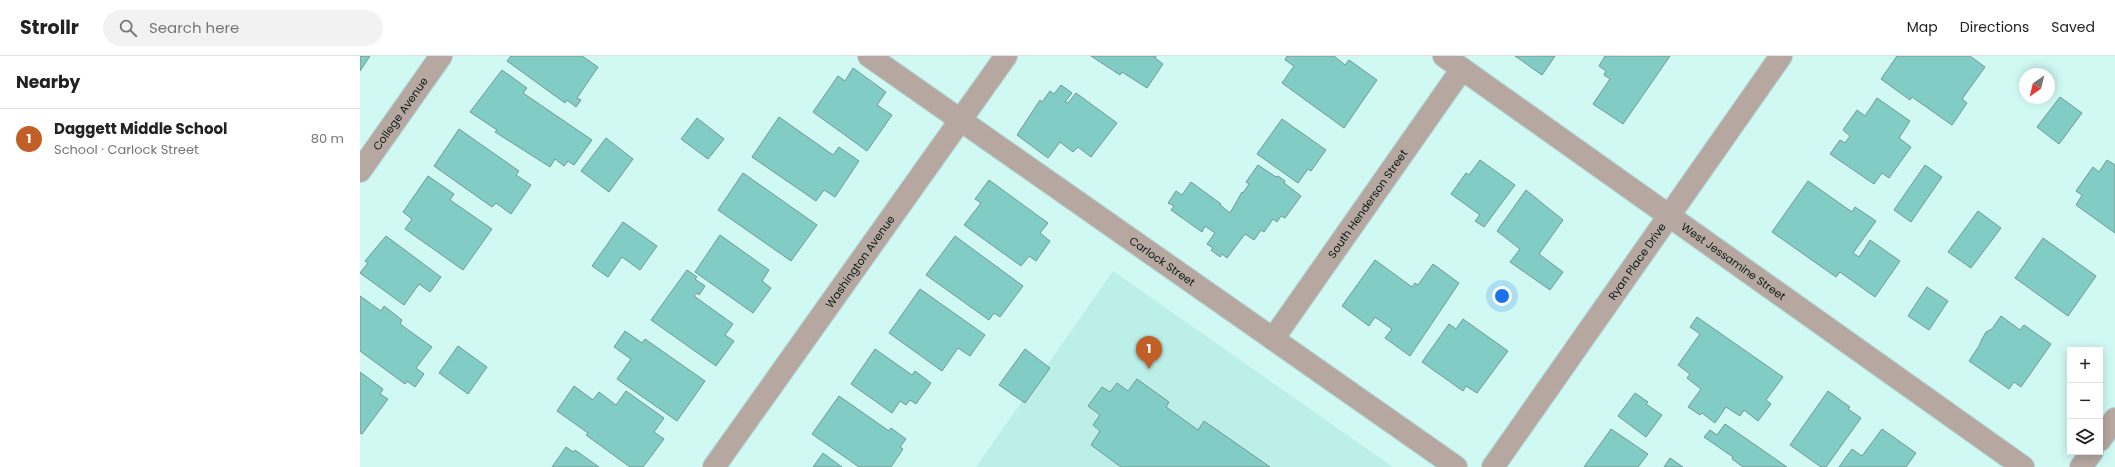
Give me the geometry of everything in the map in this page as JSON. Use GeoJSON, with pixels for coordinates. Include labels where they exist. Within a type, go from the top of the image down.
{"type":"FeatureCollection","features":[{"type":"Feature","properties":{"kind":"street","name":"College Avenue"},"geometry":{"type":"LineString","coordinates":[[360,171],[441,56]]}},
{"type":"Feature","properties":{"kind":"street","name":"Carlock Street"},"geometry":{"type":"LineString","coordinates":[[869,56],[1456,467]]}},
{"type":"Feature","properties":{"kind":"street","name":"Washington Avenue"},"geometry":{"type":"LineString","coordinates":[[714,467],[1006,56]]}},
{"type":"Feature","properties":{"kind":"street","name":"West Jessamine Street"},"geometry":{"type":"LineString","coordinates":[[1444,56],[2023,467]]}},
{"type":"Feature","properties":{"kind":"street","name":"Ryan Place Drive"},"geometry":{"type":"LineString","coordinates":[[1493,467],[1781,56]]}},
{"type":"Feature","properties":{"kind":"street","name":"South Henderson Street"},"geometry":{"type":"LineString","coordinates":[[1273,339],[1462,69]]}},
{"type":"Feature","properties":{"kind":"street"},"geometry":{"type":"LineString","coordinates":[[2103,436],[2115,419]]}},
{"type":"Feature","properties":{"kind":"street"},"geometry":{"type":"LineString","coordinates":[[2081,467],[2090,455]]}},
{"type":"Feature","properties":{"kind":"shaded area"},"geometry":{"type":"Polygon","coordinates":[[[1113,271],[1393,467],[976,467],[1113,271]]]}},
{"type":"Feature","properties":{"kind":"building"},"geometry":{"type":"Polygon","coordinates":[[[360,56],[370,56],[360,71],[360,56]]]}},
{"type":"Feature","properties":{"kind":"building"},"geometry":{"type":"Polygon","coordinates":[[[511,56],[582,56],[598,67],[577,98],[581,100],[576,107],[567,100],[565,103],[507,61],[511,56]]]}},
{"type":"Feature","properties":{"kind":"building"},"geometry":{"type":"Polygon","coordinates":[[[1091,56],[1156,56],[1155,58],[1163,64],[1147,88],[1122,72],[1120,75],[1091,56]]]}},
{"type":"Feature","properties":{"kind":"building"},"geometry":{"type":"Polygon","coordinates":[[[1287,56],[1334,56],[1345,65],[1349,60],[1377,80],[1344,128],[1282,83],[1294,66],[1285,60],[1287,56]]]}},
{"type":"Feature","properties":{"kind":"building"},"geometry":{"type":"Polygon","coordinates":[[[1515,56],[1555,56],[1542,75],[1515,56]]]}},
{"type":"Feature","properties":{"kind":"building"},"geometry":{"type":"Polygon","coordinates":[[[1605,56],[1670,56],[1623,124],[1593,104],[1610,79],[1604,75],[1606,71],[1599,66],[1605,56]]]}},
{"type":"Feature","properties":{"kind":"building"},"geometry":{"type":"Polygon","coordinates":[[[1897,56],[1970,56],[1985,67],[1962,99],[1967,103],[1952,125],[1912,97],[1910,100],[1881,79],[1897,56]]]}},
{"type":"Feature","properties":{"kind":"building"},"geometry":{"type":"Polygon","coordinates":[[[853,68],[886,92],[877,105],[892,115],[867,151],[813,112],[838,76],[845,81],[853,68]]]}},
{"type":"Feature","properties":{"kind":"building"},"geometry":{"type":"Polygon","coordinates":[[[502,70],[527,88],[523,93],[592,140],[574,165],[568,161],[564,166],[555,159],[550,167],[495,132],[497,130],[470,112],[502,70]]]}},
{"type":"Feature","properties":{"kind":"building"},"geometry":{"type":"Polygon","coordinates":[[[1061,85],[1072,93],[1065,102],[1068,103],[1076,93],[1117,123],[1091,157],[1078,147],[1073,152],[1060,142],[1048,158],[1017,135],[1040,100],[1042,102],[1050,91],[1054,94],[1061,85]]]}},
{"type":"Feature","properties":{"kind":"building"},"geometry":{"type":"Polygon","coordinates":[[[2060,97],[2082,113],[2059,144],[2037,127],[2060,97]]]}},
{"type":"Feature","properties":{"kind":"building"},"geometry":{"type":"Polygon","coordinates":[[[1877,98],[1910,121],[1899,138],[1911,147],[1889,178],[1882,173],[1874,184],[1830,154],[1840,140],[1845,143],[1850,136],[1843,130],[1857,110],[1865,116],[1877,98]]]}},
{"type":"Feature","properties":{"kind":"building"},"geometry":{"type":"Polygon","coordinates":[[[779,117],[833,155],[839,147],[859,161],[835,197],[824,190],[816,201],[752,157],[779,117]]]}},
{"type":"Feature","properties":{"kind":"building"},"geometry":{"type":"Polygon","coordinates":[[[697,118],[724,139],[708,159],[681,139],[697,118]]]}},
{"type":"Feature","properties":{"kind":"building"},"geometry":{"type":"Polygon","coordinates":[[[1282,119],[1326,150],[1311,171],[1308,169],[1298,183],[1257,154],[1282,119]]]}},
{"type":"Feature","properties":{"kind":"building"},"geometry":{"type":"Polygon","coordinates":[[[459,129],[519,171],[516,175],[531,185],[511,214],[496,203],[492,207],[434,166],[459,129]]]}},
{"type":"Feature","properties":{"kind":"building"},"geometry":{"type":"Polygon","coordinates":[[[606,138],[633,159],[609,192],[581,171],[606,138]]]}},
{"type":"Feature","properties":{"kind":"building"},"geometry":{"type":"Polygon","coordinates":[[[1480,160],[1515,185],[1484,227],[1475,221],[1480,215],[1451,194],[1466,173],[1469,175],[1480,160]]]}},
{"type":"Feature","properties":{"kind":"building"},"geometry":{"type":"Polygon","coordinates":[[[2107,160],[2115,165],[2115,233],[2076,205],[2082,195],[2076,191],[2093,167],[2099,172],[2107,160]]]}},
{"type":"Feature","properties":{"kind":"building"},"geometry":{"type":"Polygon","coordinates":[[[1258,165],[1285,181],[1284,183],[1301,196],[1285,218],[1281,216],[1277,222],[1273,219],[1264,232],[1261,230],[1254,240],[1245,234],[1227,258],[1222,254],[1220,257],[1211,250],[1213,248],[1207,244],[1215,233],[1205,226],[1202,232],[1171,210],[1174,206],[1168,203],[1176,191],[1182,195],[1191,182],[1221,204],[1220,205],[1230,213],[1242,192],[1243,193],[1249,184],[1246,182],[1258,165]]]}},
{"type":"Feature","properties":{"kind":"building"},"geometry":{"type":"Polygon","coordinates":[[[1925,165],[1942,177],[1911,222],[1894,210],[1925,165]]]}},
{"type":"Feature","properties":{"kind":"building"},"geometry":{"type":"Polygon","coordinates":[[[743,173],[817,225],[791,261],[718,210],[743,173]]]}},
{"type":"Feature","properties":{"kind":"building"},"geometry":{"type":"Polygon","coordinates":[[[428,176],[454,194],[450,200],[492,229],[463,270],[405,229],[412,219],[403,212],[428,176]]]}},
{"type":"Feature","properties":{"kind":"building"},"geometry":{"type":"Polygon","coordinates":[[[989,180],[1048,223],[1040,233],[1050,241],[1036,261],[1029,256],[1021,266],[964,225],[981,203],[975,199],[989,180]]]}},
{"type":"Feature","properties":{"kind":"building"},"geometry":{"type":"Polygon","coordinates":[[[1808,181],[1852,212],[1855,207],[1876,221],[1853,253],[1859,257],[1870,240],[1900,261],[1875,297],[1840,272],[1836,277],[1772,232],[1808,181]]]}},
{"type":"Feature","properties":{"kind":"building"},"geometry":{"type":"Polygon","coordinates":[[[1526,190],[1563,220],[1539,254],[1563,272],[1550,290],[1510,262],[1520,249],[1497,231],[1526,190]]]}},
{"type":"Feature","properties":{"kind":"building"},"geometry":{"type":"Polygon","coordinates":[[[1978,211],[2001,228],[1971,268],[1948,252],[1978,211]]]}},
{"type":"Feature","properties":{"kind":"building"},"geometry":{"type":"Polygon","coordinates":[[[623,222],[657,246],[640,270],[622,257],[608,277],[592,266],[623,222]]]}},
{"type":"Feature","properties":{"kind":"building"},"geometry":{"type":"Polygon","coordinates":[[[720,235],[769,270],[762,281],[771,288],[753,313],[695,272],[720,235]]]}},
{"type":"Feature","properties":{"kind":"building"},"geometry":{"type":"Polygon","coordinates":[[[386,236],[441,277],[430,292],[419,284],[404,305],[360,273],[368,263],[365,261],[386,236]]]}},
{"type":"Feature","properties":{"kind":"building"},"geometry":{"type":"Polygon","coordinates":[[[955,236],[1023,286],[1000,317],[994,313],[989,320],[926,275],[955,236]]]}},
{"type":"Feature","properties":{"kind":"building"},"geometry":{"type":"Polygon","coordinates":[[[2043,238],[2096,276],[2068,316],[2015,278],[2043,238]]]}},
{"type":"Feature","properties":{"kind":"building"},"geometry":{"type":"Polygon","coordinates":[[[1375,260],[1412,287],[1415,283],[1418,285],[1433,264],[1459,283],[1410,356],[1385,338],[1392,329],[1375,317],[1369,326],[1342,306],[1375,260]]]}},
{"type":"Feature","properties":{"kind":"building"},"geometry":{"type":"Polygon","coordinates":[[[687,270],[697,277],[695,279],[705,286],[699,295],[697,293],[694,296],[733,324],[725,335],[734,341],[716,366],[651,320],[687,270]]]}},
{"type":"Feature","properties":{"kind":"building"},"geometry":{"type":"Polygon","coordinates":[[[1927,287],[1948,301],[1929,330],[1908,316],[1927,287]]]}},
{"type":"Feature","properties":{"kind":"building"},"geometry":{"type":"Polygon","coordinates":[[[920,289],[985,335],[970,356],[958,348],[942,371],[889,333],[920,289]]]}},
{"type":"Feature","properties":{"kind":"building"},"geometry":{"type":"Polygon","coordinates":[[[360,296],[381,311],[384,306],[402,320],[400,324],[432,347],[416,368],[424,374],[415,387],[407,381],[405,384],[360,351],[360,296]]]}},
{"type":"Feature","properties":{"kind":"building"},"geometry":{"type":"Polygon","coordinates":[[[2001,316],[2020,330],[2024,325],[2051,344],[2021,387],[2014,382],[2009,389],[1969,361],[1986,332],[1992,329],[2001,316]]]}},
{"type":"Feature","properties":{"kind":"building"},"geometry":{"type":"Polygon","coordinates":[[[1697,317],[1783,377],[1766,400],[1771,404],[1758,421],[1744,410],[1740,416],[1726,407],[1715,423],[1702,413],[1700,415],[1688,407],[1701,389],[1687,378],[1690,374],[1678,365],[1700,334],[1690,327],[1697,317]]]}},
{"type":"Feature","properties":{"kind":"building"},"geometry":{"type":"Polygon","coordinates":[[[1463,319],[1508,351],[1477,393],[1466,386],[1463,391],[1422,362],[1449,324],[1456,329],[1463,319]]]}},
{"type":"Feature","properties":{"kind":"building"},"geometry":{"type":"Polygon","coordinates":[[[625,331],[642,343],[645,339],[705,381],[677,421],[617,379],[631,359],[614,347],[625,331]]]}},
{"type":"Feature","properties":{"kind":"building"},"geometry":{"type":"Polygon","coordinates":[[[458,346],[487,367],[468,394],[439,373],[458,346]]]}},
{"type":"Feature","properties":{"kind":"building"},"geometry":{"type":"Polygon","coordinates":[[[875,349],[912,375],[915,371],[931,383],[916,404],[910,400],[906,405],[900,401],[892,413],[851,384],[875,349]]]}},
{"type":"Feature","properties":{"kind":"building"},"geometry":{"type":"Polygon","coordinates":[[[1025,349],[1050,368],[1025,403],[999,385],[1025,349]]]}},
{"type":"Feature","properties":{"kind":"building"},"geometry":{"type":"Polygon","coordinates":[[[360,372],[383,389],[380,394],[388,399],[362,434],[360,433],[360,372]]]}},
{"type":"Feature","properties":{"kind":"building"},"geometry":{"type":"Polygon","coordinates":[[[1137,379],[1169,402],[1166,407],[1198,430],[1204,421],[1270,467],[1121,467],[1091,445],[1100,431],[1093,425],[1100,415],[1088,406],[1102,387],[1110,392],[1117,383],[1128,391],[1137,379]]]}},
{"type":"Feature","properties":{"kind":"building"},"geometry":{"type":"Polygon","coordinates":[[[574,386],[593,400],[599,392],[616,405],[626,391],[664,418],[654,432],[664,439],[643,467],[630,467],[586,435],[588,433],[557,411],[574,386]]]}},
{"type":"Feature","properties":{"kind":"building"},"geometry":{"type":"Polygon","coordinates":[[[1828,391],[1850,407],[1848,409],[1861,418],[1826,467],[1821,467],[1790,445],[1828,391]]]}},
{"type":"Feature","properties":{"kind":"building"},"geometry":{"type":"Polygon","coordinates":[[[1635,393],[1648,402],[1646,404],[1662,415],[1646,437],[1618,416],[1635,393]]]}},
{"type":"Feature","properties":{"kind":"building"},"geometry":{"type":"Polygon","coordinates":[[[839,396],[889,431],[891,428],[906,439],[900,447],[903,449],[891,467],[859,467],[812,434],[839,396]]]}},
{"type":"Feature","properties":{"kind":"building"},"geometry":{"type":"Polygon","coordinates":[[[1725,424],[1787,467],[1743,467],[1732,459],[1733,457],[1704,437],[1710,430],[1717,435],[1725,424]]]}},
{"type":"Feature","properties":{"kind":"building"},"geometry":{"type":"Polygon","coordinates":[[[1611,429],[1648,454],[1638,467],[1584,467],[1611,429]]]}},
{"type":"Feature","properties":{"kind":"building"},"geometry":{"type":"Polygon","coordinates":[[[1882,429],[1916,453],[1906,467],[1839,467],[1852,449],[1862,456],[1882,429]]]}},
{"type":"Feature","properties":{"kind":"building"},"geometry":{"type":"Polygon","coordinates":[[[566,447],[573,452],[575,450],[599,467],[552,467],[566,447]]]}},
{"type":"Feature","properties":{"kind":"building"},"geometry":{"type":"Polygon","coordinates":[[[823,453],[842,467],[813,467],[823,453]]]}},
{"type":"Feature","properties":{"kind":"building"},"geometry":{"type":"Polygon","coordinates":[[[1670,458],[1683,467],[1664,467],[1670,458]]]}},
{"type":"Feature","properties":{"kind":"place","name":"Daggett Middle School"},"geometry":{"type":"Point","coordinates":[1149,369]}}]}
